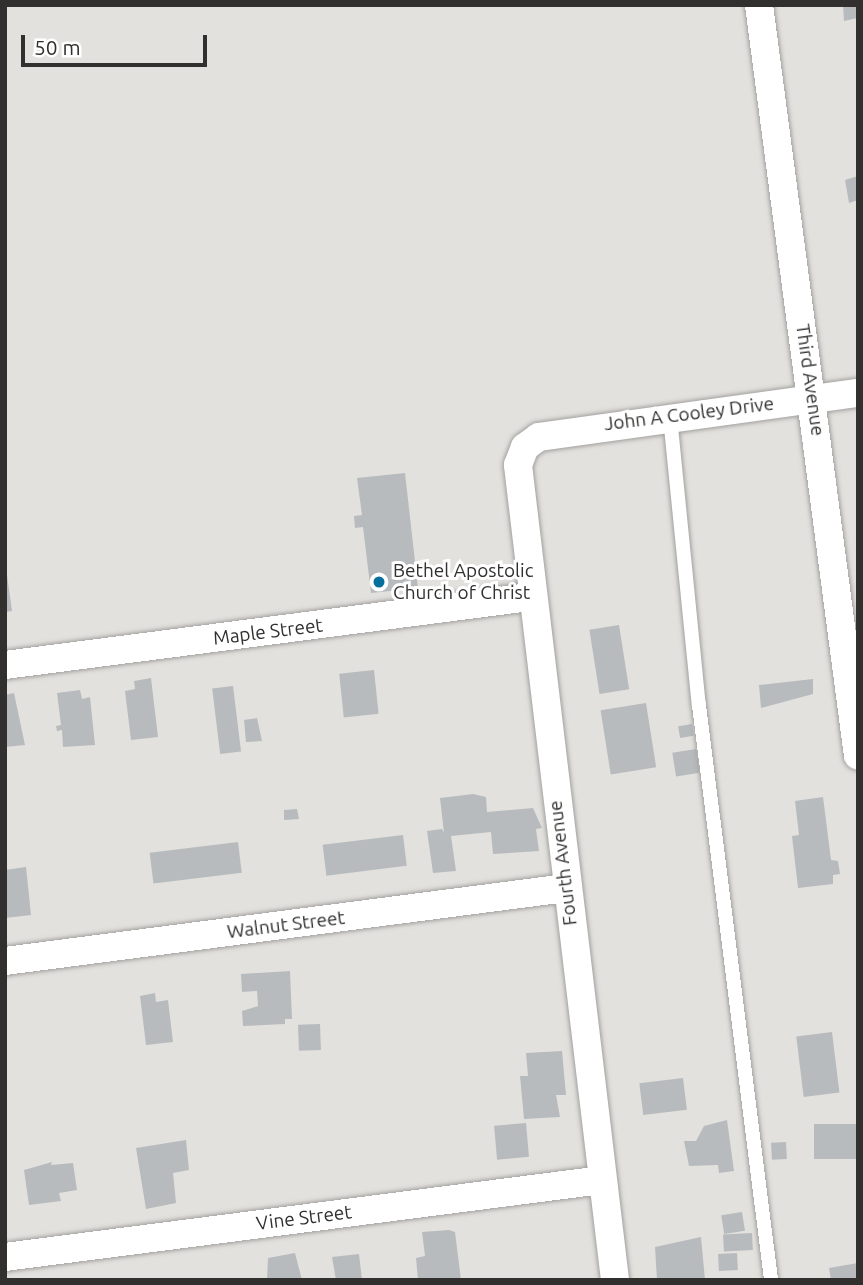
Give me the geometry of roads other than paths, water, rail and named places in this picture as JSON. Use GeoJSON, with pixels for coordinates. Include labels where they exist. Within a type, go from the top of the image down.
{"type":"FeatureCollection","features":[{"type":"Feature","properties":{"kind":"street","name":"Third Avenue"},"geometry":{"type":"LineString","coordinates":[[759,5],[813,398],[858,756]]}},
{"type":"Feature","properties":{"kind":"street","name":"John A Cooley Drive"},"geometry":{"type":"LineString","coordinates":[[525,447],[539,437],[858,393]]}},
{"type":"Feature","properties":{"kind":"street","name":"Fourth Avenue"},"geometry":{"type":"LineString","coordinates":[[525,447],[517,477],[615,1280]]}},
{"type":"Feature","properties":{"kind":"street","name":"Maple Street"},"geometry":{"type":"LineString","coordinates":[[5,665],[530,597]]}},
{"type":"Feature","properties":{"kind":"street","name":"Walnut Street"},"geometry":{"type":"LineString","coordinates":[[5,961],[566,888]]}},
{"type":"Feature","properties":{"kind":"street","name":"Vine Street"},"geometry":{"type":"LineString","coordinates":[[5,1257],[602,1180]]}},
{"type":"Feature","properties":{"kind":"lane"},"geometry":{"type":"LineString","coordinates":[[670,417],[699,705],[771,1280]]}},
{"type":"Feature","properties":{"kind":"place","name":"Bethel Apostolic Church of Christ"},"geometry":{"type":"Point","coordinates":[379,582]}}]}
